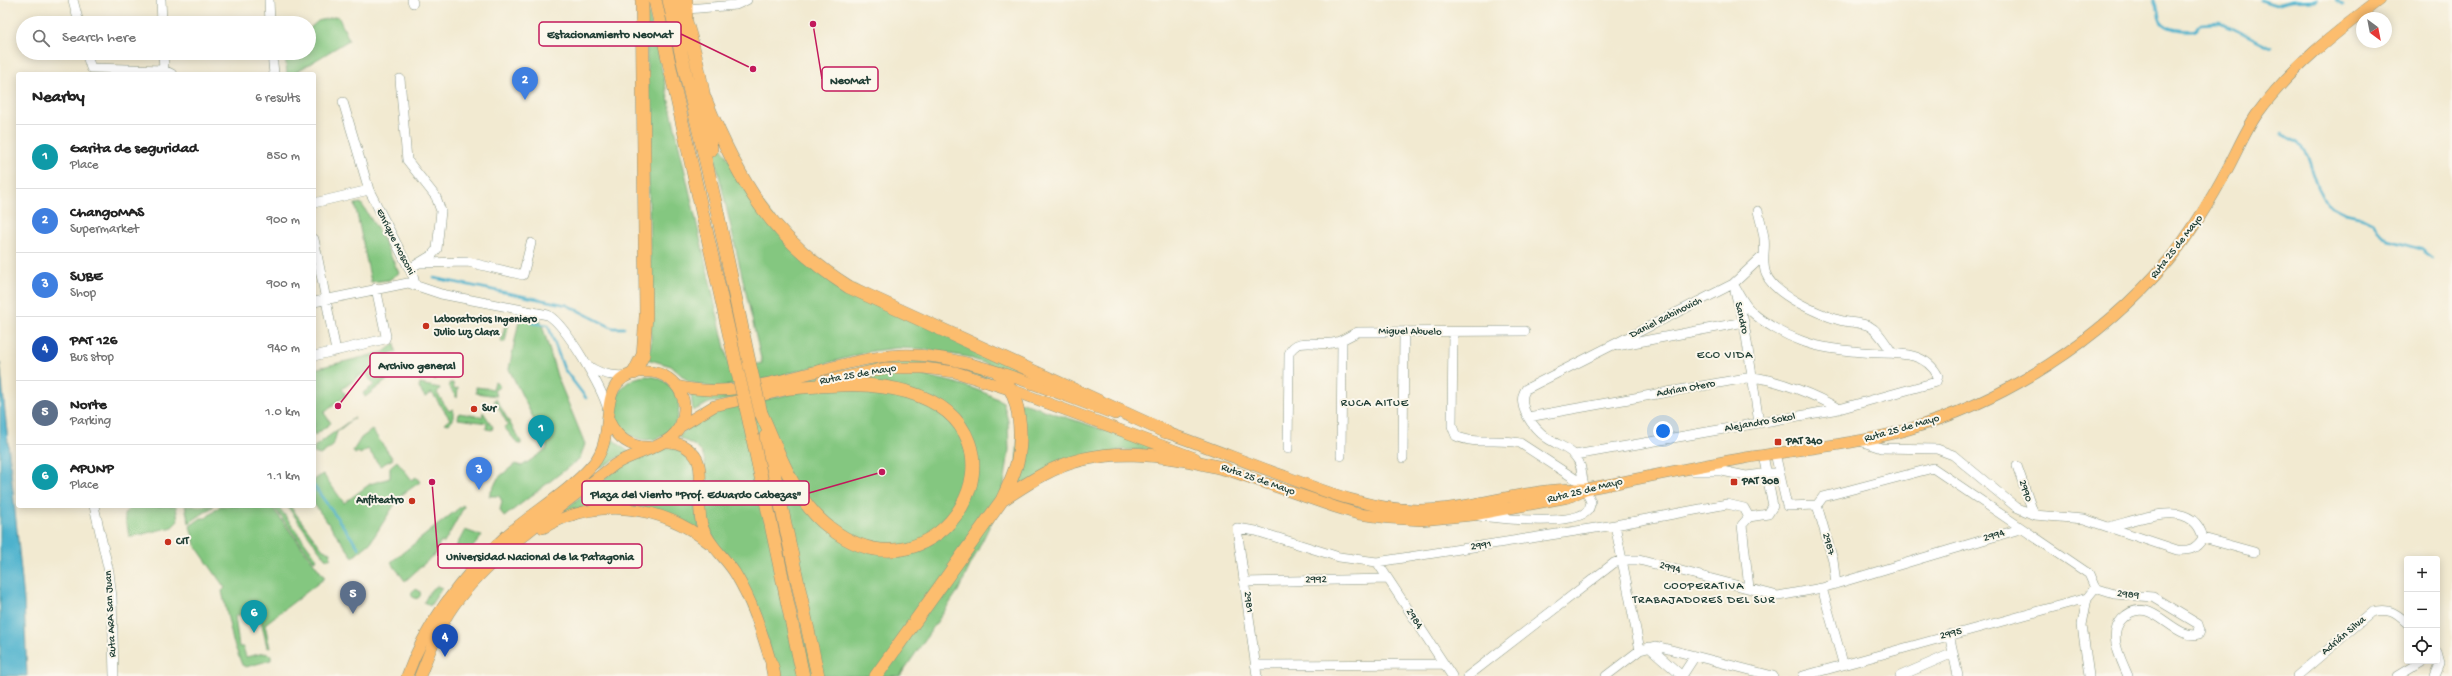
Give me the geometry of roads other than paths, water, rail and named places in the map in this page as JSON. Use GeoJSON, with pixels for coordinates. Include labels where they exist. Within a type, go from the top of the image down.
{"type":"FeatureCollection","features":[{"type":"Feature","properties":{"kind":"highway"},"geometry":{"type":"LineString","coordinates":[[632,374],[643,355],[646,322],[642,0]]}},
{"type":"Feature","properties":{"kind":"highway"},"geometry":{"type":"LineString","coordinates":[[655,0],[748,416],[803,676]]}},
{"type":"Feature","properties":{"kind":"highway"},"geometry":{"type":"LineString","coordinates":[[669,0],[716,206],[818,676]]}},
{"type":"Feature","properties":{"kind":"highway"},"geometry":{"type":"LineString","coordinates":[[685,3],[688,24],[706,99],[716,206]]}},
{"type":"Feature","properties":{"kind":"highway"},"geometry":{"type":"LineString","coordinates":[[706,99],[731,158],[751,194],[780,231],[820,269],[849,288],[1166,432]]}},
{"type":"Feature","properties":{"kind":"highway"},"geometry":{"type":"LineString","coordinates":[[876,676],[1002,500],[1018,460],[1020,440],[1019,424],[1012,390],[1000,374]]}},
{"type":"Feature","properties":{"kind":"highway"},"geometry":{"type":"LineString","coordinates":[[760,413],[801,495],[829,528],[848,540],[866,547],[886,549],[906,548],[926,542],[945,529],[958,515],[967,500],[973,481],[973,465],[966,436],[956,421],[945,411],[929,401],[908,392],[881,386],[841,385],[791,388]]}},
{"type":"Feature","properties":{"kind":"highway"},"geometry":{"type":"LineString","coordinates":[[1002,500],[1044,474],[1080,460],[1100,456],[1122,454],[1166,456],[1226,469]]}},
{"type":"Feature","properties":{"kind":"main road","name":"Ruta 25 de Mayo"},"geometry":{"type":"LineString","coordinates":[[632,374],[646,371],[658,373],[668,378],[677,386],[720,392],[869,359],[899,355],[936,357],[1000,374],[1166,432],[1339,497],[1386,507],[1418,510],[1450,507],[1683,470],[1776,453],[1860,441],[1906,430],[1946,416],[2004,390],[2063,356],[2106,325],[2143,289],[2200,220],[2256,116],[2284,80],[2316,50],[2379,0]]}},
{"type":"Feature","properties":{"kind":"main road","name":"Ruta 25 de Mayo"},"geometry":{"type":"LineString","coordinates":[[681,426],[714,406],[873,370],[911,367],[956,372],[1012,390],[1226,469],[1358,514],[1421,520],[1473,515],[1569,497],[1584,486]]}},
{"type":"Feature","properties":{"kind":"main road"},"geometry":{"type":"LineString","coordinates":[[407,676],[434,618],[446,600],[508,535],[593,464],[604,449],[612,393],[619,383],[632,374]]}},
{"type":"Feature","properties":{"kind":"main road"},"geometry":{"type":"LineString","coordinates":[[420,676],[434,641],[454,606],[502,555],[614,465],[629,456],[666,442],[681,426],[684,406],[677,386]]}},
{"type":"Feature","properties":{"kind":"main road"},"geometry":{"type":"LineString","coordinates":[[609,415],[622,439],[642,448],[654,447]]}},
{"type":"Feature","properties":{"kind":"main road"},"geometry":{"type":"LineString","coordinates":[[666,442],[680,444],[693,454],[698,461],[699,513],[705,534],[734,571],[750,600],[773,673]]}},
{"type":"Feature","properties":{"kind":"main road"},"geometry":{"type":"LineString","coordinates":[[502,555],[560,519],[609,508],[632,508],[660,515],[690,530],[716,548]]}},
{"type":"Feature","properties":{"kind":"street"},"geometry":{"type":"LineString","coordinates":[[74,0],[77,16]]}},
{"type":"Feature","properties":{"kind":"street"},"geometry":{"type":"LineString","coordinates":[[161,0],[162,16]]}},
{"type":"Feature","properties":{"kind":"street"},"geometry":{"type":"LineString","coordinates":[[269,0],[270,16]]}},
{"type":"Feature","properties":{"kind":"street"},"geometry":{"type":"LineString","coordinates":[[685,3],[736,5],[747,0]]}},
{"type":"Feature","properties":{"kind":"street"},"geometry":{"type":"LineString","coordinates":[[88,60],[91,68],[168,72],[165,60]]}},
{"type":"Feature","properties":{"kind":"street"},"geometry":{"type":"LineString","coordinates":[[273,60],[274,72]]}},
{"type":"Feature","properties":{"kind":"street"},"geometry":{"type":"LineString","coordinates":[[400,79],[407,160],[436,197],[441,211],[437,248],[432,255],[410,269]]}},
{"type":"Feature","properties":{"kind":"street","name":"Enrique Mosconi"},"geometry":{"type":"LineString","coordinates":[[343,102],[368,190],[410,269],[415,284],[441,294],[548,315],[561,327],[585,364],[602,392],[609,415]]}},
{"type":"Feature","properties":{"kind":"street"},"geometry":{"type":"LineString","coordinates":[[316,202],[368,190]]}},
{"type":"Feature","properties":{"kind":"street"},"geometry":{"type":"LineString","coordinates":[[1758,211],[1765,238],[1762,256],[1766,274],[1786,296],[1840,320],[1868,326],[1876,331],[1891,351]]}},
{"type":"Feature","properties":{"kind":"street"},"geometry":{"type":"LineString","coordinates":[[420,263],[468,262],[523,276],[532,243]]}},
{"type":"Feature","properties":{"kind":"street"},"geometry":{"type":"LineString","coordinates":[[316,248],[336,351]]}},
{"type":"Feature","properties":{"kind":"street","name":"Daniel Rabinovich"},"geometry":{"type":"LineString","coordinates":[[1528,417],[1523,407],[1523,394],[1535,383],[1733,284],[1762,256]]}},
{"type":"Feature","properties":{"kind":"street"},"geometry":{"type":"LineString","coordinates":[[316,302],[397,283],[415,284]]}},
{"type":"Feature","properties":{"kind":"street"},"geometry":{"type":"LineString","coordinates":[[1733,284],[1751,311],[1775,327],[1802,341],[1863,352],[1891,351]]}},
{"type":"Feature","properties":{"kind":"street","name":"Sandro"},"geometry":{"type":"LineString","coordinates":[[1733,284],[1744,322],[1759,423]]}},
{"type":"Feature","properties":{"kind":"street"},"geometry":{"type":"LineString","coordinates":[[316,356],[384,340],[386,336],[376,288]]}},
{"type":"Feature","properties":{"kind":"street"},"geometry":{"type":"LineString","coordinates":[[1606,348],[1744,322]]}},
{"type":"Feature","properties":{"kind":"street","name":"Miguel Abuelo"},"geometry":{"type":"LineString","coordinates":[[1288,449],[1289,354],[1292,347],[1298,343],[1331,343],[1342,341],[1358,332],[1525,332]]}},
{"type":"Feature","properties":{"kind":"street"},"geometry":{"type":"LineString","coordinates":[[1403,458],[1404,332]]}},
{"type":"Feature","properties":{"kind":"street"},"geometry":{"type":"LineString","coordinates":[[1454,333],[1452,426],[1456,436],[1465,440],[1508,440],[1520,443],[1584,486]]}},
{"type":"Feature","properties":{"kind":"street"},"geometry":{"type":"LineString","coordinates":[[1341,456],[1342,341]]}},
{"type":"Feature","properties":{"kind":"street","name":"Alejandro Sokol"},"geometry":{"type":"LineString","coordinates":[[1575,455],[1839,409],[1936,382],[1938,376],[1934,369],[1922,360],[1891,351]]}},
{"type":"Feature","properties":{"kind":"street"},"geometry":{"type":"LineString","coordinates":[[585,364],[592,369],[604,373],[632,374]]}},
{"type":"Feature","properties":{"kind":"street","name":"Adrian Otero"},"geometry":{"type":"LineString","coordinates":[[1528,417],[1752,377],[1764,378],[1824,400],[1839,409]]}},
{"type":"Feature","properties":{"kind":"street"},"geometry":{"type":"LineString","coordinates":[[1473,515],[1540,521],[1582,514],[1588,510],[1591,502],[1584,486],[1583,470],[1575,455],[1547,438],[1534,426],[1528,417]]}},
{"type":"Feature","properties":{"kind":"street"},"geometry":{"type":"LineString","coordinates":[[1860,441],[1881,448],[1937,449],[1953,455],[2016,507],[2036,516],[2084,519],[2177,550],[2187,551],[2197,547],[2203,538],[2201,528],[2194,520],[2181,514],[2168,513],[2109,527]]}},
{"type":"Feature","properties":{"kind":"street"},"geometry":{"type":"LineString","coordinates":[[1776,453],[1787,506],[1817,505],[1823,497],[1934,468],[2020,529],[2089,574],[2095,588],[2087,598],[2082,625],[2089,676]]}},
{"type":"Feature","properties":{"kind":"street"},"geometry":{"type":"LineString","coordinates":[[1749,588],[1742,536],[1742,525],[1749,517],[1768,514],[1771,510],[1773,500],[1764,455]]}},
{"type":"Feature","properties":{"kind":"street","name":"2990"},"geometry":{"type":"LineString","coordinates":[[2017,466],[2036,516]]}},
{"type":"Feature","properties":{"kind":"street"},"geometry":{"type":"LineString","coordinates":[[1683,470],[1722,471],[1746,476],[1779,472]]}},
{"type":"Feature","properties":{"kind":"street","name":"2991"},"geometry":{"type":"LineString","coordinates":[[1237,528],[1256,531],[1340,557],[1377,562],[1615,525],[1727,504],[1744,508],[1749,517]]}},
{"type":"Feature","properties":{"kind":"street","name":"2987"},"geometry":{"type":"LineString","coordinates":[[1817,505],[1833,560],[1836,584]]}},
{"type":"Feature","properties":{"kind":"street","name":"Ruta ARA San Juan"},"geometry":{"type":"LineString","coordinates":[[94,508],[109,572],[112,597],[114,676]]}},
{"type":"Feature","properties":{"kind":"street"},"geometry":{"type":"LineString","coordinates":[[1615,525],[1622,560],[1645,648],[1682,676],[1695,656]]}},
{"type":"Feature","properties":{"kind":"street","name":"2981"},"geometry":{"type":"LineString","coordinates":[[1237,528],[1257,676]]}},
{"type":"Feature","properties":{"kind":"street","name":"2994"},"geometry":{"type":"LineString","coordinates":[[1622,560],[1639,560],[1778,596],[1822,588],[2020,529]]}},
{"type":"Feature","properties":{"kind":"street"},"geometry":{"type":"LineString","coordinates":[[2203,538],[2254,552]]}},
{"type":"Feature","properties":{"kind":"street"},"geometry":{"type":"LineString","coordinates":[[1468,676],[1614,563],[1622,560]]}},
{"type":"Feature","properties":{"kind":"street","name":"2984"},"geometry":{"type":"LineString","coordinates":[[1377,562],[1452,676]]}},
{"type":"Feature","properties":{"kind":"street","name":"2992"},"geometry":{"type":"LineString","coordinates":[[1245,582],[1388,579]]}},
{"type":"Feature","properties":{"kind":"street"},"geometry":{"type":"LineString","coordinates":[[1822,588],[1843,663]]}},
{"type":"Feature","properties":{"kind":"street","name":"2989"},"geometry":{"type":"LineString","coordinates":[[2095,588],[2114,594],[2153,597],[2198,624],[2200,630],[2199,634],[2192,636],[2186,635],[2152,612],[2141,611],[2129,613],[2121,620],[2116,630],[2116,646],[2128,676]]}},
{"type":"Feature","properties":{"kind":"street"},"geometry":{"type":"LineString","coordinates":[[2138,596],[2143,601],[2141,611]]}},
{"type":"Feature","properties":{"kind":"street","name":"2995"},"geometry":{"type":"LineString","coordinates":[[1803,676],[1843,663],[2087,598]]}},
{"type":"Feature","properties":{"kind":"street","name":"Adrián Silva"},"geometry":{"type":"LineString","coordinates":[[2297,676],[2372,612],[2383,610],[2393,611],[2404,620]]}},
{"type":"Feature","properties":{"kind":"street"},"geometry":{"type":"LineString","coordinates":[[1949,634],[1958,676]]}},
{"type":"Feature","properties":{"kind":"street"},"geometry":{"type":"LineString","coordinates":[[1606,676],[1645,648],[1656,646],[1773,676]]}},
{"type":"Feature","properties":{"kind":"street","name":"2995"},"geometry":{"type":"LineString","coordinates":[[1900,676],[1920,673],[1953,654]]}},
{"type":"Feature","properties":{"kind":"street"},"geometry":{"type":"LineString","coordinates":[[1256,665],[1444,664]]}},
{"type":"Feature","properties":{"kind":"street"},"geometry":{"type":"LineString","coordinates":[[2398,676],[2418,664]]}},
{"type":"Feature","properties":{"kind":"street"},"geometry":{"type":"LineString","coordinates":[[2436,676],[2440,664]]}},
{"type":"Feature","properties":{"kind":"water"},"geometry":{"type":"Polygon","coordinates":[[[0,362],[24,600],[27,676],[0,676],[0,362]]]}},
{"type":"Feature","properties":{"kind":"waterway"},"geometry":{"type":"LineString","coordinates":[[2155,0],[2159,16],[2164,25],[2180,30],[2195,30],[2201,24],[2218,23],[2232,28],[2271,47]]}},
{"type":"Feature","properties":{"kind":"waterway"},"geometry":{"type":"LineString","coordinates":[[2260,0],[2276,5],[2292,1],[2317,0]]}},
{"type":"Feature","properties":{"kind":"waterway"},"geometry":{"type":"LineString","coordinates":[[2336,0],[2343,5]]}},
{"type":"Feature","properties":{"kind":"waterway"},"geometry":{"type":"LineString","coordinates":[[2282,134],[2298,143],[2307,155],[2318,187],[2327,204],[2345,213],[2363,217],[2373,222],[2378,231],[2389,240],[2421,249],[2433,258]]}},
{"type":"Feature","properties":{"kind":"waterway"},"geometry":{"type":"LineString","coordinates":[[434,278],[567,305],[613,328],[624,328]]}},
{"type":"Feature","properties":{"kind":"waterway"},"geometry":{"type":"LineString","coordinates":[[532,323],[548,325],[564,369],[586,398]]}},
{"type":"Feature","properties":{"kind":"waterway"},"geometry":{"type":"LineString","coordinates":[[316,489],[359,548]]}},
{"type":"Feature","properties":{"kind":"place","name":"NeoMat"},"geometry":{"type":"Point","coordinates":[813,24]}},
{"type":"Feature","properties":{"kind":"place","name":"Estacionamiento NeoMat"},"geometry":{"type":"Point","coordinates":[753,69]}},
{"type":"Feature","properties":{"kind":"place","name":"ChangoMAS"},"geometry":{"type":"Point","coordinates":[525,100]}},
{"type":"Feature","properties":{"kind":"place","name":"Laboratorios Ingeniero Julio Luz Clara"},"geometry":{"type":"Point","coordinates":[426,326]}},
{"type":"Feature","properties":{"kind":"place","name":"Archivo general"},"geometry":{"type":"Point","coordinates":[338,406]}},
{"type":"Feature","properties":{"kind":"place","name":"Sur"},"geometry":{"type":"Point","coordinates":[474,409]}},
{"type":"Feature","properties":{"kind":"place","name":"PAT 340"},"geometry":{"type":"Point","coordinates":[1778,442]}},
{"type":"Feature","properties":{"kind":"place","name":"Garita de seguridad"},"geometry":{"type":"Point","coordinates":[541,448]}},
{"type":"Feature","properties":{"kind":"place","name":"Plaza del Viento \"Prof. Eduardo Cabezas\""},"geometry":{"type":"Point","coordinates":[882,472]}},
{"type":"Feature","properties":{"kind":"place","name":"Universidad Nacional de la Patagonia"},"geometry":{"type":"Point","coordinates":[432,482]}},
{"type":"Feature","properties":{"kind":"place","name":"PAT 308"},"geometry":{"type":"Point","coordinates":[1734,482]}},
{"type":"Feature","properties":{"kind":"place","name":"SUBE"},"geometry":{"type":"Point","coordinates":[479,490]}},
{"type":"Feature","properties":{"kind":"place","name":"Anfiteatro"},"geometry":{"type":"Point","coordinates":[412,501]}},
{"type":"Feature","properties":{"kind":"place","name":"CIT"},"geometry":{"type":"Point","coordinates":[168,542]}},
{"type":"Feature","properties":{"kind":"place","name":"Norte"},"geometry":{"type":"Point","coordinates":[353,614]}},
{"type":"Feature","properties":{"kind":"place","name":"APUNP"},"geometry":{"type":"Point","coordinates":[254,633]}},
{"type":"Feature","properties":{"kind":"place","name":"PAT 126"},"geometry":{"type":"Point","coordinates":[445,657]}},
{"type":"Feature","properties":{"kind":"district","name":"ECO VIDA"},"geometry":{"type":"Point","coordinates":[1725,356]}},
{"type":"Feature","properties":{"kind":"district","name":"RUCA AITUE"},"geometry":{"type":"Point","coordinates":[1375,404]}},
{"type":"Feature","properties":{"kind":"district","name":"COOPERATIVA TRABAJADORES DEL SUR"},"geometry":{"type":"Point","coordinates":[1704,594]}}]}
